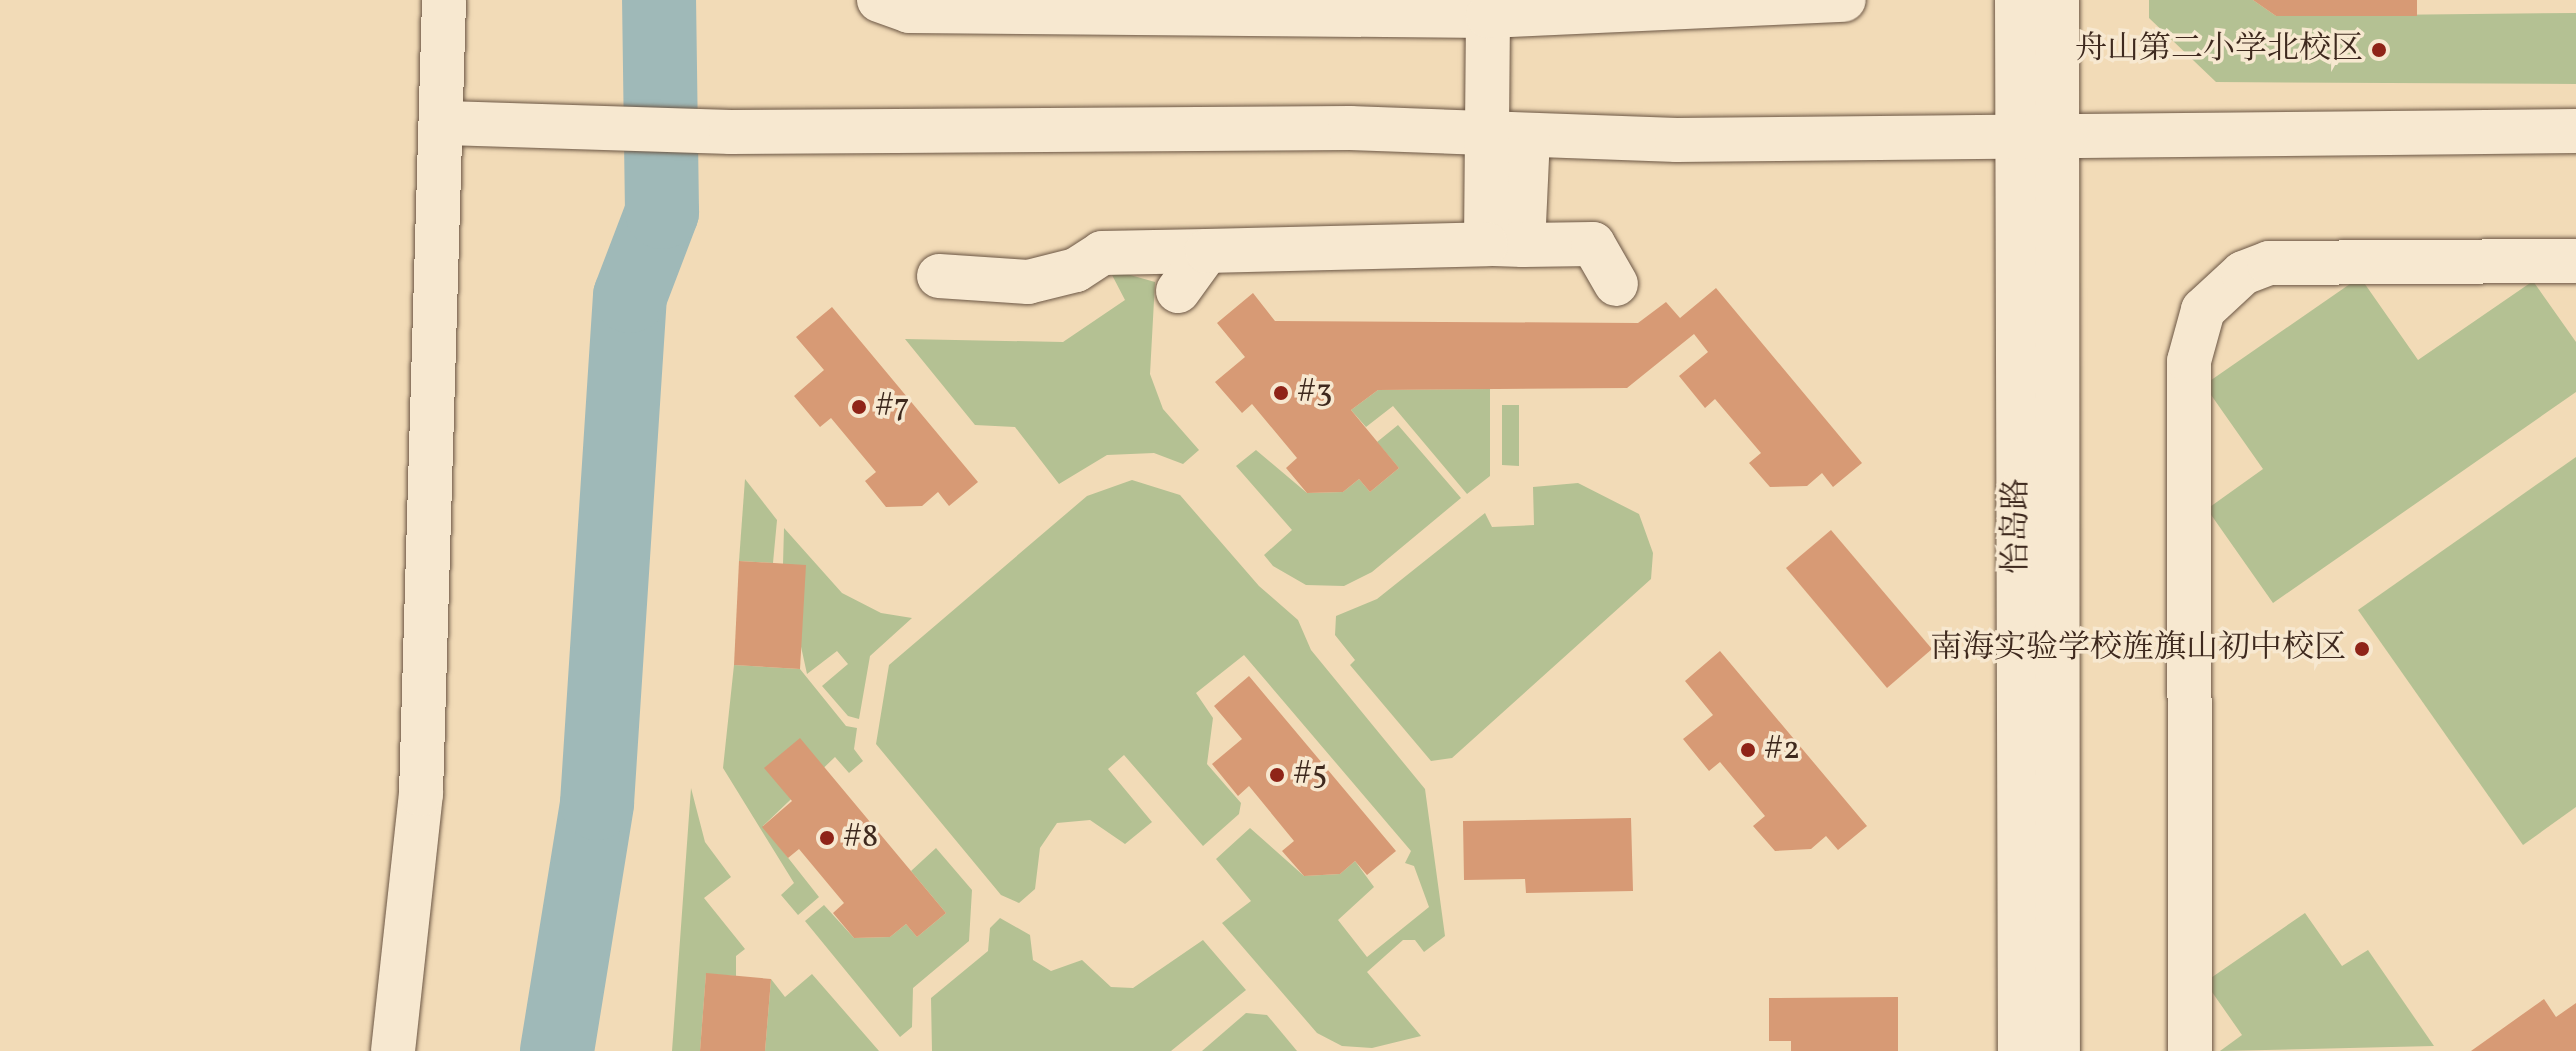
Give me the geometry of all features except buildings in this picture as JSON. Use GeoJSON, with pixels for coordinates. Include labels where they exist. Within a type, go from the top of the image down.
{"type":"FeatureCollection","features":[{"type":"Feature","properties":{"kind":"street"},"geometry":{"type":"LineString","coordinates":[[393,1051],[420,808],[446,123],[444,0]]}},
{"type":"Feature","properties":{"kind":"street"},"geometry":{"type":"LineString","coordinates":[[879,0],[909,11],[1194,7],[1488,16],[1844,0]]}},
{"type":"Feature","properties":{"kind":"street","name":"怡岛路"},"geometry":{"type":"LineString","coordinates":[[2017,0],[2037,133],[2020,1051]]}},
{"type":"Feature","properties":{"kind":"street"},"geometry":{"type":"LineString","coordinates":[[2057,0],[2037,133],[2058,1051]]}},
{"type":"Feature","properties":{"kind":"street"},"geometry":{"type":"LineString","coordinates":[[1488,16],[1507,135],[1504,245]]}},
{"type":"Feature","properties":{"kind":"street"},"geometry":{"type":"LineString","coordinates":[[446,123],[731,132],[1507,135],[2576,131]]}},
{"type":"Feature","properties":{"kind":"street"},"geometry":{"type":"LineString","coordinates":[[939,276],[1028,282],[1076,270],[1102,253],[1593,244],[1616,284]]}},
{"type":"Feature","properties":{"kind":"street"},"geometry":{"type":"LineString","coordinates":[[1178,291],[1207,251]]}},
{"type":"Feature","properties":{"kind":"street"},"geometry":{"type":"LineString","coordinates":[[2190,1051],[2189,361],[2203,310],[2243,273],[2269,263],[2576,261]]}},
{"type":"Feature","properties":{"kind":"green space","name":"舟山第二小学北校区"},"geometry":{"type":"Polygon","coordinates":[[[2149,0],[2253,0],[2276,16],[2576,13],[2576,84],[2216,82],[2149,18],[2149,0]]]}},
{"type":"Feature","properties":{"kind":"green space"},"geometry":{"type":"Polygon","coordinates":[[[1123,273],[1155,282],[1150,374],[1163,409],[1199,450],[1183,464],[1154,453],[1107,455],[1059,484],[1015,427],[975,425],[905,339],[1063,342],[1125,300],[1112,275],[1123,273]]]}},
{"type":"Feature","properties":{"kind":"green space"},"geometry":{"type":"Polygon","coordinates":[[[2360,277],[2418,360],[2533,281],[2576,342],[2576,392],[2273,603],[2207,509],[2263,469],[2204,385],[2360,277]]]}},
{"type":"Feature","properties":{"kind":"green space"},"geometry":{"type":"Polygon","coordinates":[[[1490,389],[1490,476],[1467,494],[1393,406],[1366,427],[1351,410],[1378,390],[1490,389]]]}},
{"type":"Feature","properties":{"kind":"green space"},"geometry":{"type":"Polygon","coordinates":[[[1502,405],[1519,405],[1519,466],[1502,465],[1502,405]]]}},
{"type":"Feature","properties":{"kind":"green space"},"geometry":{"type":"Polygon","coordinates":[[[1398,425],[1461,498],[1372,572],[1344,586],[1306,585],[1273,566],[1264,555],[1292,530],[1236,466],[1256,450],[1307,493],[1343,492],[1359,479],[1370,492],[1399,468],[1377,442],[1398,425]]]}},
{"type":"Feature","properties":{"kind":"green space"},"geometry":{"type":"Polygon","coordinates":[[[2576,457],[2576,807],[2523,845],[2358,610],[2576,457]]]}},
{"type":"Feature","properties":{"kind":"green space"},"geometry":{"type":"Polygon","coordinates":[[[745,479],[777,520],[773,563],[739,561],[745,479]]]}},
{"type":"Feature","properties":{"kind":"green space"},"geometry":{"type":"Polygon","coordinates":[[[1132,480],[1180,495],[1259,586],[1298,620],[1311,650],[1425,789],[1445,936],[1424,952],[1415,940],[1403,940],[1367,972],[1421,1036],[1372,1048],[1342,1046],[1317,1033],[1222,923],[1251,901],[1216,859],[1250,828],[1304,876],[1340,874],[1355,861],[1374,887],[1338,920],[1367,957],[1429,907],[1414,866],[1405,863],[1411,851],[1244,655],[1196,693],[1213,718],[1207,764],[1241,803],[1239,814],[1203,846],[1124,755],[1108,769],[1152,822],[1125,844],[1090,820],[1057,823],[1040,848],[1035,889],[1019,903],[1001,895],[876,744],[889,665],[1087,496],[1132,480]]]}},
{"type":"Feature","properties":{"kind":"green space"},"geometry":{"type":"Polygon","coordinates":[[[1578,483],[1639,514],[1653,553],[1651,579],[1452,758],[1431,761],[1350,665],[1355,660],[1335,635],[1336,616],[1377,599],[1485,513],[1492,527],[1534,525],[1533,487],[1578,483]]]}},
{"type":"Feature","properties":{"kind":"green space"},"geometry":{"type":"Polygon","coordinates":[[[784,528],[842,593],[881,613],[912,618],[870,656],[859,719],[848,716],[822,686],[848,664],[837,651],[807,674],[783,564],[784,528]]]}},
{"type":"Feature","properties":{"kind":"green space"},"geometry":{"type":"Polygon","coordinates":[[[734,665],[800,669],[846,726],[857,728],[854,749],[863,761],[849,773],[835,757],[763,826],[819,897],[798,915],[781,895],[794,883],[723,768],[734,665]]]}},
{"type":"Feature","properties":{"kind":"green space"},"geometry":{"type":"Polygon","coordinates":[[[691,788],[705,842],[731,877],[704,898],[745,949],[736,956],[736,976],[706,974],[700,1051],[672,1051],[691,788]]]}},
{"type":"Feature","properties":{"kind":"green space"},"geometry":{"type":"Polygon","coordinates":[[[936,848],[972,890],[969,941],[913,988],[912,1027],[900,1037],[805,921],[824,905],[854,938],[890,937],[906,924],[917,937],[946,913],[911,871],[936,848]]]}},
{"type":"Feature","properties":{"kind":"green space"},"geometry":{"type":"Polygon","coordinates":[[[2305,913],[2342,966],[2368,950],[2434,1046],[2220,1051],[2242,1035],[2205,982],[2305,913]]]}},
{"type":"Feature","properties":{"kind":"green space"},"geometry":{"type":"Polygon","coordinates":[[[1000,918],[1030,935],[1033,960],[1051,971],[1082,960],[1111,987],[1133,988],[1203,940],[1246,990],[1171,1051],[932,1051],[931,998],[988,951],[990,928],[1000,918]]]}},
{"type":"Feature","properties":{"kind":"green space"},"geometry":{"type":"Polygon","coordinates":[[[812,974],[879,1051],[765,1051],[771,979],[785,997],[812,974]]]}},
{"type":"Feature","properties":{"kind":"green space"},"geometry":{"type":"Polygon","coordinates":[[[1246,1013],[1267,1015],[1297,1051],[1202,1051],[1246,1013]]]}},
{"type":"Feature","properties":{"kind":"waterway"},"geometry":{"type":"LineString","coordinates":[[557,1051],[597,803],[630,296],[662,212],[659,0]]}},
{"type":"Feature","properties":{"kind":"place","name":"舟山第二小学北校区"},"geometry":{"type":"Point","coordinates":[2379,50]}},
{"type":"Feature","properties":{"kind":"place","name":"#3"},"geometry":{"type":"Point","coordinates":[1281,393]}},
{"type":"Feature","properties":{"kind":"place","name":"#7"},"geometry":{"type":"Point","coordinates":[859,407]}},
{"type":"Feature","properties":{"kind":"place","name":"南海实验学校旌旗山初中校区"},"geometry":{"type":"Point","coordinates":[2362,649]}},
{"type":"Feature","properties":{"kind":"place","name":"#2"},"geometry":{"type":"Point","coordinates":[1748,750]}},
{"type":"Feature","properties":{"kind":"place","name":"#5"},"geometry":{"type":"Point","coordinates":[1277,775]}},
{"type":"Feature","properties":{"kind":"place","name":"#8"},"geometry":{"type":"Point","coordinates":[827,838]}}]}
